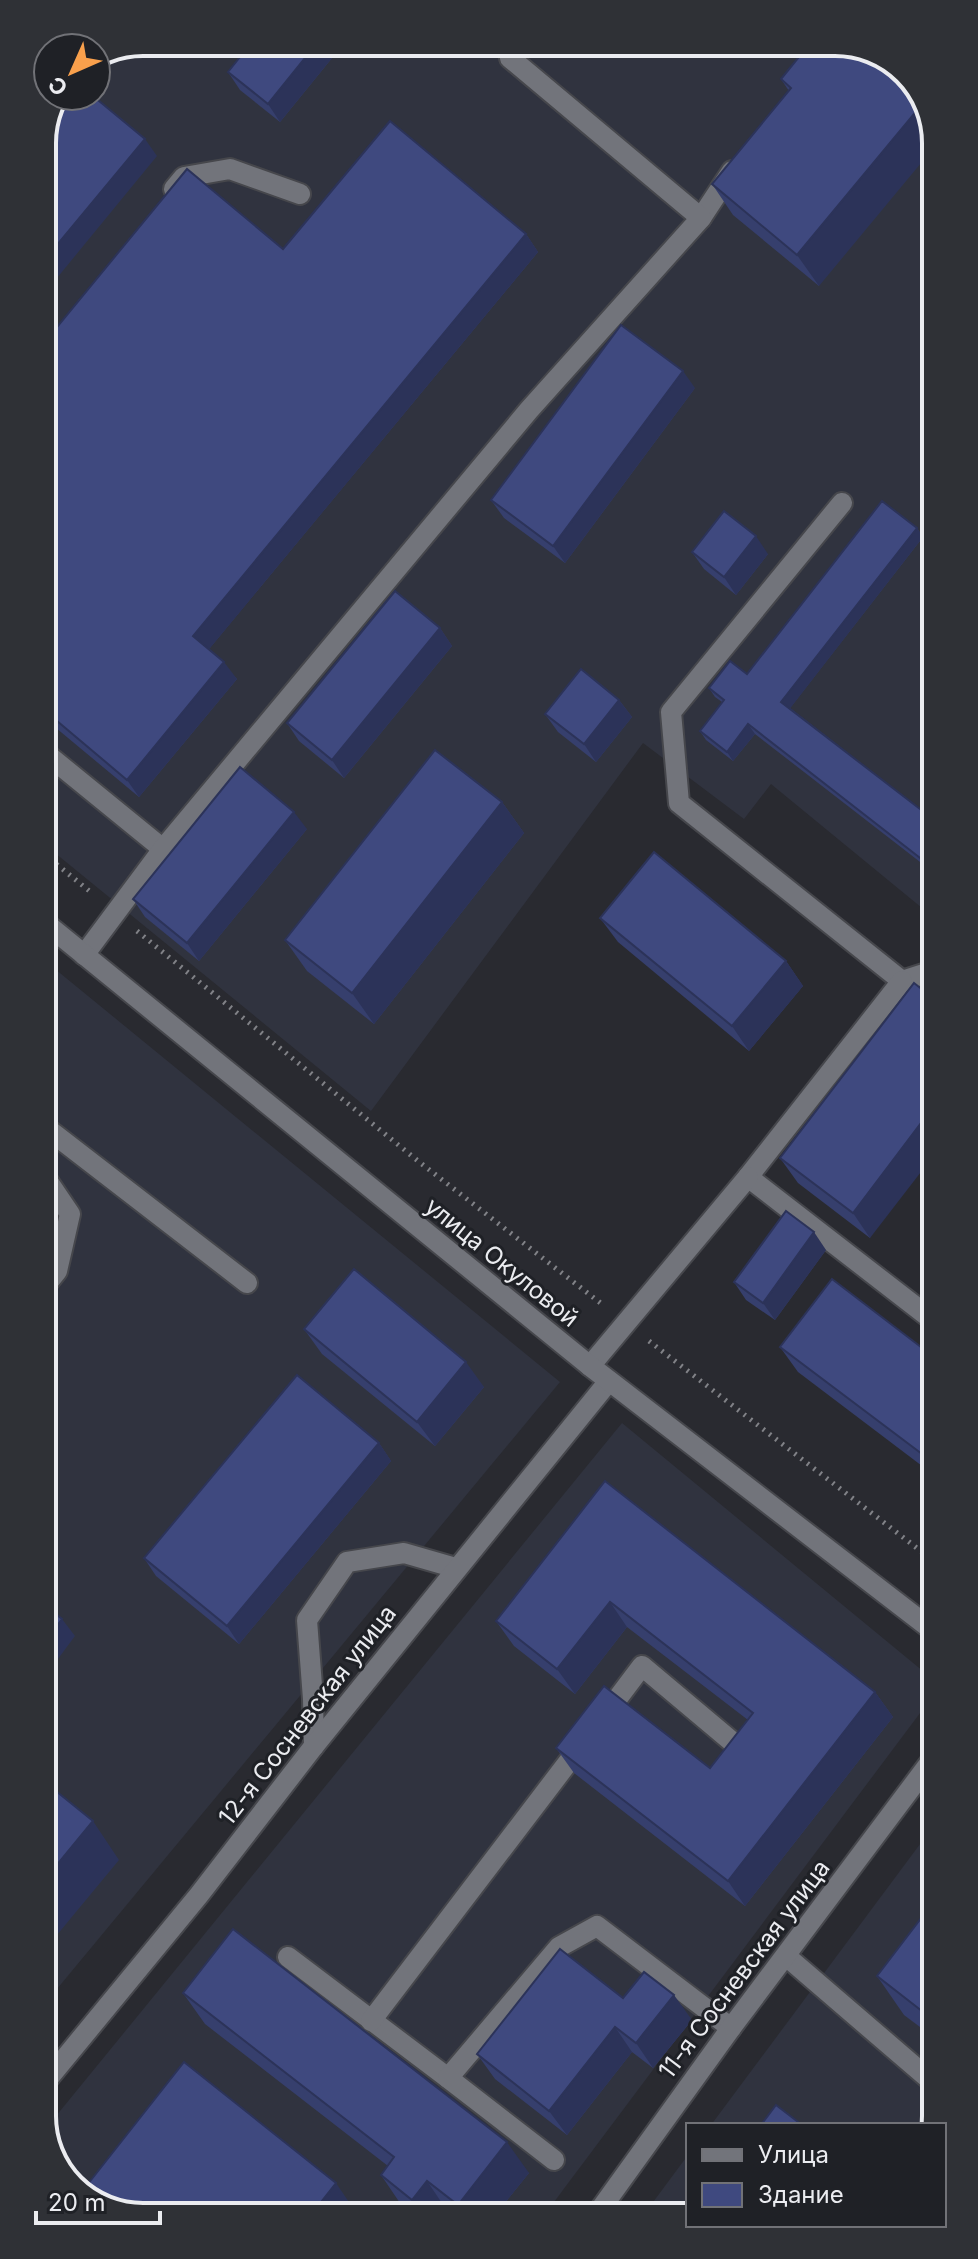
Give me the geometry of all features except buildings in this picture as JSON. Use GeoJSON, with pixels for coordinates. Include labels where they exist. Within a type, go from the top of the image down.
{"type":"FeatureCollection","features":[{"type":"Feature","properties":{"kind":"street"},"geometry":{"type":"LineString","coordinates":[[510,58],[701,218]]}},
{"type":"Feature","properties":{"kind":"street"},"geometry":{"type":"LineString","coordinates":[[84,955],[163,849],[529,410],[701,218],[741,156]]}},
{"type":"Feature","properties":{"kind":"street"},"geometry":{"type":"LineString","coordinates":[[165,200],[184,177],[230,169],[300,194]]}},
{"type":"Feature","properties":{"kind":"street"},"geometry":{"type":"LineString","coordinates":[[842,503],[671,712],[679,803],[902,981]]}},
{"type":"Feature","properties":{"kind":"street"},"geometry":{"type":"LineString","coordinates":[[56,762],[163,849]]}},
{"type":"Feature","properties":{"kind":"street","name":"улица Окуловой"},"geometry":{"type":"LineString","coordinates":[[56,932],[590,1366],[922,1622]]}},
{"type":"Feature","properties":{"kind":"street"},"geometry":{"type":"LineString","coordinates":[[590,1366],[748,1177],[902,981],[922,975]]}},
{"type":"Feature","properties":{"kind":"street"},"geometry":{"type":"LineString","coordinates":[[56,1135],[247,1283]]}},
{"type":"Feature","properties":{"kind":"street"},"geometry":{"type":"LineString","coordinates":[[748,1177],[922,1312]]}},
{"type":"Feature","properties":{"kind":"street"},"geometry":{"type":"LineString","coordinates":[[56,1193],[70,1214],[56,1272]]}},
{"type":"Feature","properties":{"kind":"street","name":"12-я Сосневская улица"},"geometry":{"type":"LineString","coordinates":[[56,2069],[199,1895],[314,1746],[609,1381]]}},
{"type":"Feature","properties":{"kind":"street"},"geometry":{"type":"LineString","coordinates":[[314,1746],[307,1620],[347,1562],[404,1553],[456,1568]]}},
{"type":"Feature","properties":{"kind":"street"},"geometry":{"type":"LineString","coordinates":[[371,2021],[642,1666],[736,1745]]}},
{"type":"Feature","properties":{"kind":"street","name":"11-я Сосневская улица"},"geometry":{"type":"LineString","coordinates":[[605,2203],[731,2028],[922,1773]]}},
{"type":"Feature","properties":{"kind":"street"},"geometry":{"type":"LineString","coordinates":[[448,2078],[559,1947],[597,1926],[731,2028]]}},
{"type":"Feature","properties":{"kind":"street"},"geometry":{"type":"LineString","coordinates":[[786,1956],[922,2073]]}},
{"type":"Feature","properties":{"kind":"street"},"geometry":{"type":"LineString","coordinates":[[288,1957],[554,2160]]}},
{"type":"Feature","properties":{"kind":"path"},"geometry":{"type":"LineString","coordinates":[[56,864],[418,1161],[922,1552]]}},
{"type":"Feature","properties":{"kind":"shaded area"},"geometry":{"type":"Polygon","coordinates":[[[143,56],[841,56],[869,63],[904,90],[917,115],[922,143],[922,908],[771,784],[744,819],[643,743],[371,1111],[56,854],[58,126],[62,112],[112,112],[112,62],[143,56]]]}},
{"type":"Feature","properties":{"kind":"shaded area"},"geometry":{"type":"Polygon","coordinates":[[[56,970],[560,1382],[56,1990],[56,970]]]}},
{"type":"Feature","properties":{"kind":"shaded area"},"geometry":{"type":"Polygon","coordinates":[[[622,1423],[922,1670],[922,1710],[553,2203],[137,2203],[99,2191],[81,2178],[65,2155],[56,2116],[622,1423]]]}},
{"type":"Feature","properties":{"kind":"shaded area"},"geometry":{"type":"Polygon","coordinates":[[[922,1841],[921,2123],[712,2123],[922,1841]]]}},
{"type":"Feature","properties":{"kind":"shaded area"},"geometry":{"type":"Polygon","coordinates":[[[686,2158],[686,2203],[652,2203],[686,2158]]]}}]}
